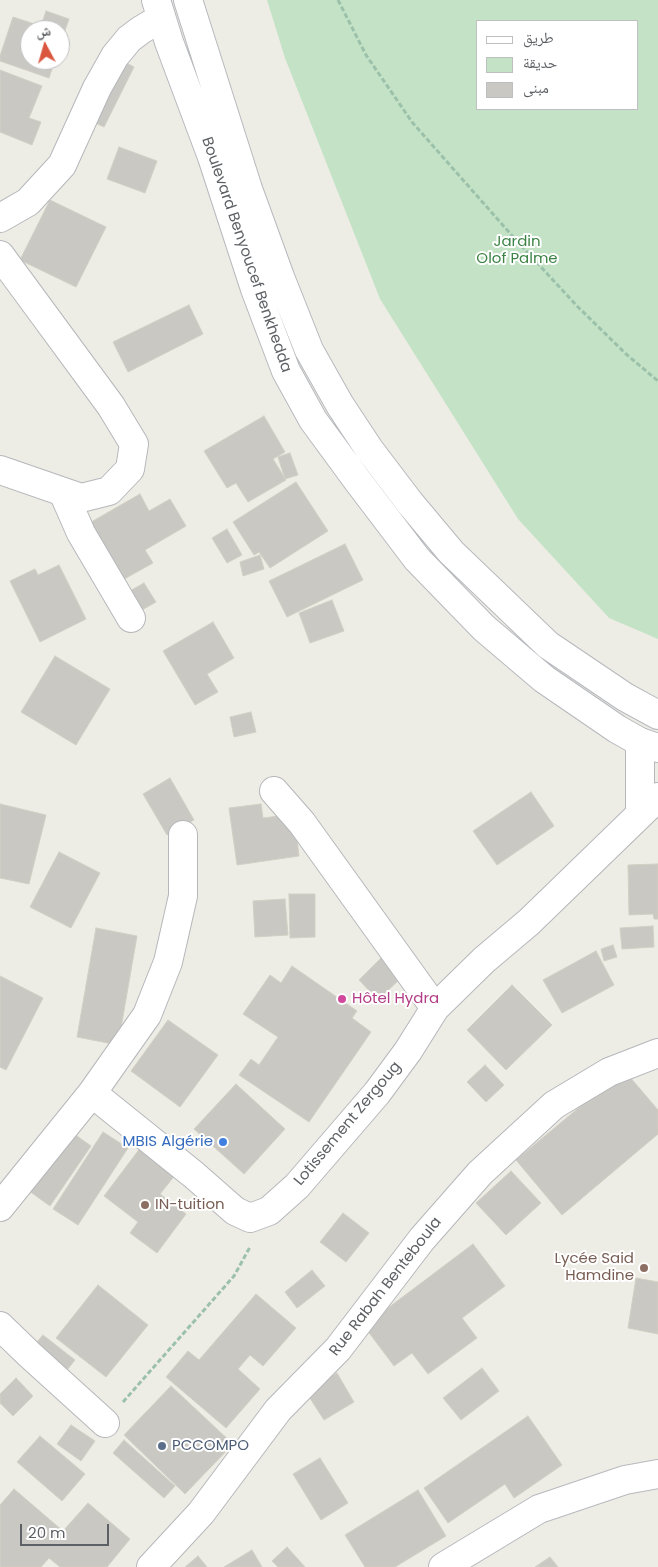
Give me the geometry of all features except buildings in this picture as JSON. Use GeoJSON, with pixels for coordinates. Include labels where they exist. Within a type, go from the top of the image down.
{"type":"FeatureCollection","features":[{"type":"Feature","properties":{"kind":"street","name":"Boulevard Benyoucef Benkhedda"},"geometry":{"type":"LineString","coordinates":[[188,0],[248,189],[309,350],[340,405],[369,449],[410,503],[451,552],[548,645],[625,697],[658,715]]}},
{"type":"Feature","properties":{"kind":"street","name":"Boulevard Benyoucef Benkhedda"},"geometry":{"type":"LineString","coordinates":[[158,9],[212,157],[286,371],[313,420],[418,559],[484,628],[544,679],[617,729],[649,745]]}},
{"type":"Feature","properties":{"kind":"street"},"geometry":{"type":"LineString","coordinates":[[0,218],[28,202],[62,166],[90,102],[115,56],[128,39],[141,30],[158,9]]}},
{"type":"Feature","properties":{"kind":"street"},"geometry":{"type":"LineString","coordinates":[[0,255],[111,406],[134,444],[130,469],[109,491],[81,498],[0,470]]}},
{"type":"Feature","properties":{"kind":"street"},"geometry":{"type":"LineString","coordinates":[[63,492],[81,533],[131,618]]}},
{"type":"Feature","properties":{"kind":"street","name":"Lotissement Zergoug"},"geometry":{"type":"LineString","coordinates":[[92,1093],[194,1175],[235,1211],[250,1218],[269,1211],[297,1186],[326,1154],[388,1079],[435,1008],[484,960],[530,922],[649,806],[649,745]]}},
{"type":"Feature","properties":{"kind":"street"},"geometry":{"type":"LineString","coordinates":[[274,791],[302,823],[435,1008]]}},
{"type":"Feature","properties":{"kind":"street"},"geometry":{"type":"LineString","coordinates":[[0,1207],[92,1093],[147,1015],[168,962],[183,896],[183,835]]}},
{"type":"Feature","properties":{"kind":"street","name":"Rue Rabah Benteboula"},"geometry":{"type":"LineString","coordinates":[[151,1567],[201,1514],[278,1410],[338,1349],[422,1239],[480,1172],[554,1105],[609,1072],[658,1053]]}},
{"type":"Feature","properties":{"kind":"street"},"geometry":{"type":"LineString","coordinates":[[0,1326],[105,1423]]}},
{"type":"Feature","properties":{"kind":"street"},"geometry":{"type":"LineString","coordinates":[[443,1567],[539,1509],[625,1480],[658,1474]]}},
{"type":"Feature","properties":{"kind":"path"},"geometry":{"type":"LineString","coordinates":[[338,0],[366,55],[412,122],[515,240],[577,306],[626,354],[658,381]]}},
{"type":"Feature","properties":{"kind":"path"},"geometry":{"type":"LineString","coordinates":[[105,1423],[234,1276]]}},
{"type":"Feature","properties":{"kind":"green space","name":"Jardin Olof Palme"},"geometry":{"type":"Polygon","coordinates":[[[267,0],[658,0],[658,639],[609,618],[518,519],[380,299],[285,58],[267,0]]]}},
{"type":"Feature","properties":{"kind":"place","name":"Hôtel Hydra"},"geometry":{"type":"Point","coordinates":[342,999]}},
{"type":"Feature","properties":{"kind":"place","name":"MBIS Algérie"},"geometry":{"type":"Point","coordinates":[223,1142]}},
{"type":"Feature","properties":{"kind":"place","name":"IN-tuition"},"geometry":{"type":"Point","coordinates":[145,1205]}},
{"type":"Feature","properties":{"kind":"place","name":"Lycée Said Hamdine"},"geometry":{"type":"Point","coordinates":[644,1268]}},
{"type":"Feature","properties":{"kind":"place","name":"PCCOMPO"},"geometry":{"type":"Point","coordinates":[162,1446]}}]}
